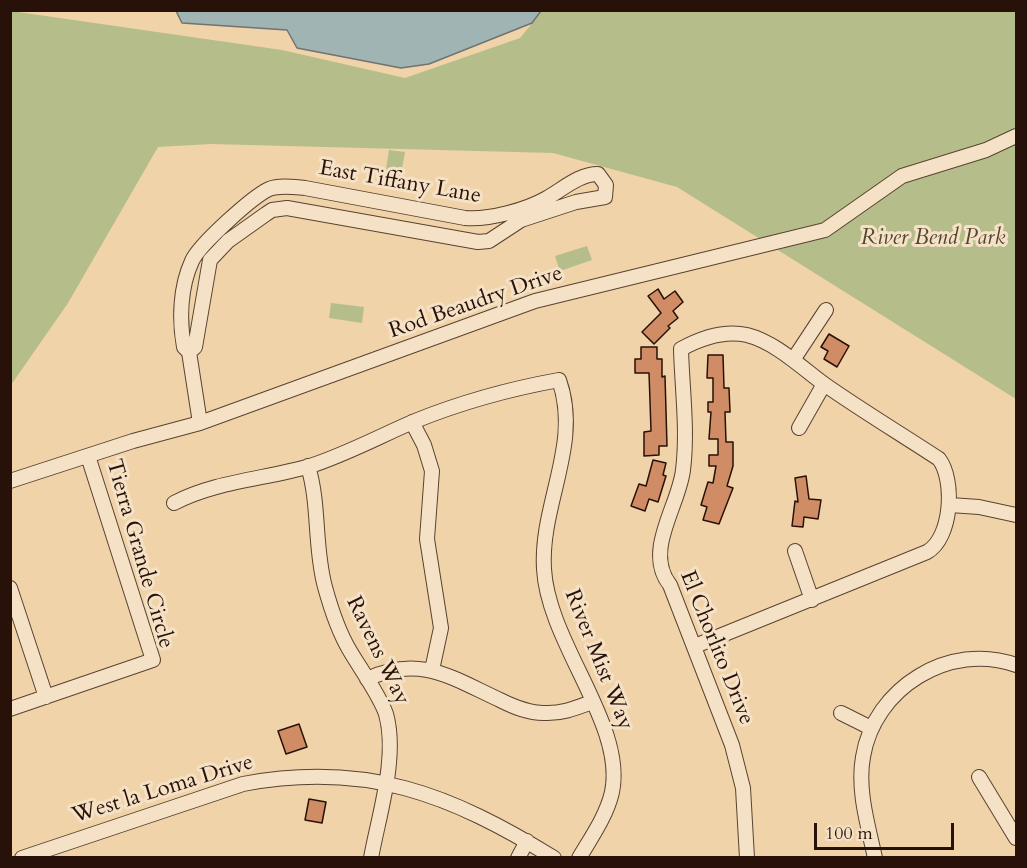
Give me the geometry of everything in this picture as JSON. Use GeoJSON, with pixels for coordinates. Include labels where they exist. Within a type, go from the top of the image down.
{"type":"FeatureCollection","features":[{"type":"Feature","properties":{"kind":"street","name":"Rod Beaudry Drive"},"geometry":{"type":"LineString","coordinates":[[10,481],[200,423],[536,301],[825,230],[902,176],[986,150],[1017,136]]}},
{"type":"Feature","properties":{"kind":"street","name":"East Tiffany Lane"},"geometry":{"type":"LineString","coordinates":[[189,351],[195,347],[210,260],[228,241],[272,210],[288,208],[453,238],[489,241],[521,220],[576,202],[605,197],[606,184],[598,174],[587,174],[535,205],[508,211],[491,219],[458,217],[305,188],[281,186],[269,189],[220,228],[197,251],[191,262],[179,322],[183,347],[189,351],[200,423]]}},
{"type":"Feature","properties":{"kind":"street"},"geometry":{"type":"LineString","coordinates":[[453,238],[458,217]]}},
{"type":"Feature","properties":{"kind":"street"},"geometry":{"type":"LineString","coordinates":[[695,646],[933,549],[940,538],[950,505],[945,470],[939,459],[824,384],[793,360],[826,310]]}},
{"type":"Feature","properties":{"kind":"street","name":"El Chorlito Drive"},"geometry":{"type":"LineString","coordinates":[[747,858],[746,812],[738,766],[727,728],[670,585],[663,575],[661,561],[664,532],[683,471],[681,349],[717,335],[744,335],[763,342],[793,360]]}},
{"type":"Feature","properties":{"kind":"street","name":"River Mist Way"},"geometry":{"type":"LineString","coordinates":[[174,503],[196,492],[308,466],[361,447],[412,422],[475,399],[559,380],[567,407],[567,428],[546,531],[545,577],[555,620],[592,702],[613,757],[614,772],[607,807],[579,858]]}},
{"type":"Feature","properties":{"kind":"street"},"geometry":{"type":"LineString","coordinates":[[799,428],[824,384]]}},
{"type":"Feature","properties":{"kind":"street"},"geometry":{"type":"LineString","coordinates":[[412,422],[424,445],[432,471],[427,539],[441,628],[432,670]]}},
{"type":"Feature","properties":{"kind":"street","name":"Tierra Grande Circle"},"geometry":{"type":"LineString","coordinates":[[10,710],[153,660],[88,456]]}},
{"type":"Feature","properties":{"kind":"street","name":"Ravens Way"},"geometry":{"type":"LineString","coordinates":[[308,466],[316,492],[318,552],[328,598],[340,633],[385,711],[388,726],[390,752],[371,858]]}},
{"type":"Feature","properties":{"kind":"street"},"geometry":{"type":"LineString","coordinates":[[950,505],[979,507],[1017,515]]}},
{"type":"Feature","properties":{"kind":"street"},"geometry":{"type":"LineString","coordinates":[[795,551],[812,600]]}},
{"type":"Feature","properties":{"kind":"street"},"geometry":{"type":"LineString","coordinates":[[10,588],[46,698]]}},
{"type":"Feature","properties":{"kind":"street"},"geometry":{"type":"LineString","coordinates":[[875,858],[862,790],[862,758],[871,728],[897,692],[939,666],[980,659],[1017,665]]}},
{"type":"Feature","properties":{"kind":"street"},"geometry":{"type":"LineString","coordinates":[[367,679],[396,668],[432,670],[527,711],[557,713],[592,702]]}},
{"type":"Feature","properties":{"kind":"street"},"geometry":{"type":"LineString","coordinates":[[841,713],[871,728]]}},
{"type":"Feature","properties":{"kind":"street","name":"West la Loma Drive"},"geometry":{"type":"LineString","coordinates":[[21,858],[243,784],[276,778],[322,775],[344,776],[420,791],[442,799],[527,841],[554,858]]}},
{"type":"Feature","properties":{"kind":"street"},"geometry":{"type":"LineString","coordinates":[[979,777],[1017,838]]}},
{"type":"Feature","properties":{"kind":"street"},"geometry":{"type":"LineString","coordinates":[[518,858],[527,841]]}},
{"type":"Feature","properties":{"kind":"green space","name":"River Bend Park"},"geometry":{"type":"Polygon","coordinates":[[[11,11],[282,50],[405,78],[520,38],[542,11],[1016,11],[1016,399],[677,187],[553,153],[211,144],[158,147],[68,303],[11,385],[11,11]]]}},
{"type":"Feature","properties":{"kind":"green space"},"geometry":{"type":"Polygon","coordinates":[[[389,150],[405,152],[399,185],[384,183],[389,150]]]}},
{"type":"Feature","properties":{"kind":"green space"},"geometry":{"type":"Polygon","coordinates":[[[587,246],[592,260],[560,271],[555,256],[587,246]]]}},
{"type":"Feature","properties":{"kind":"green space"},"geometry":{"type":"Polygon","coordinates":[[[331,303],[364,307],[362,323],[329,318],[331,303]]]}},
{"type":"Feature","properties":{"kind":"shaded area"},"geometry":{"type":"Polygon","coordinates":[[[176,11],[541,11],[532,23],[429,64],[401,68],[297,48],[287,30],[182,23],[176,11]]]}},
{"type":"Feature","properties":{"kind":"building"},"geometry":{"type":"Polygon","coordinates":[[[658,289],[664,299],[675,291],[683,302],[673,311],[678,318],[668,326],[670,328],[654,344],[642,332],[661,313],[648,296],[658,289]]]}},
{"type":"Feature","properties":{"kind":"building"},"geometry":{"type":"Polygon","coordinates":[[[829,334],[849,346],[837,367],[824,359],[828,351],[821,347],[829,334]]]}},
{"type":"Feature","properties":{"kind":"building"},"geometry":{"type":"Polygon","coordinates":[[[641,347],[657,347],[657,359],[662,359],[662,377],[665,376],[667,446],[659,446],[659,455],[644,456],[644,432],[651,431],[649,373],[635,373],[635,359],[641,359],[641,347]]]}},
{"type":"Feature","properties":{"kind":"building"},"geometry":{"type":"Polygon","coordinates":[[[708,355],[723,355],[724,388],[729,388],[730,412],[725,412],[726,442],[733,442],[733,466],[727,486],[733,488],[719,524],[703,520],[707,507],[701,505],[708,482],[713,483],[716,466],[709,466],[709,455],[718,455],[718,439],[709,439],[711,412],[708,412],[708,402],[713,402],[713,378],[707,378],[708,355]]]}},
{"type":"Feature","properties":{"kind":"building"},"geometry":{"type":"Polygon","coordinates":[[[653,460],[666,463],[663,475],[666,476],[658,502],[649,499],[645,511],[631,506],[639,484],[646,486],[653,460]]]}},
{"type":"Feature","properties":{"kind":"building"},"geometry":{"type":"Polygon","coordinates":[[[806,476],[809,499],[821,500],[818,519],[804,517],[803,527],[792,526],[795,501],[798,502],[795,478],[806,476]]]}},
{"type":"Feature","properties":{"kind":"building"},"geometry":{"type":"Polygon","coordinates":[[[299,724],[307,747],[286,754],[278,731],[299,724]]]}},
{"type":"Feature","properties":{"kind":"building"},"geometry":{"type":"Polygon","coordinates":[[[309,799],[326,802],[322,823],[305,820],[309,799]]]}}]}
